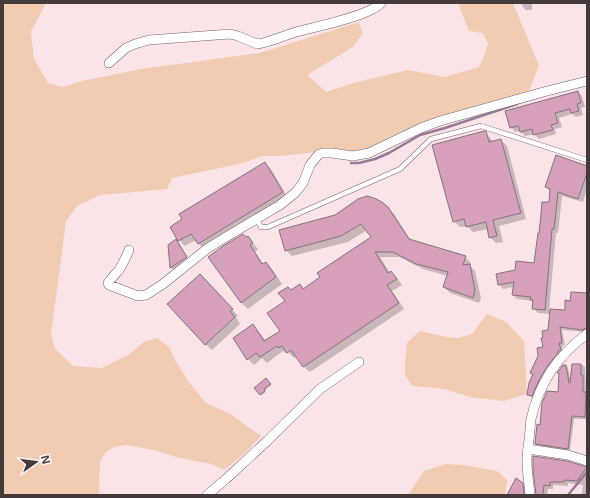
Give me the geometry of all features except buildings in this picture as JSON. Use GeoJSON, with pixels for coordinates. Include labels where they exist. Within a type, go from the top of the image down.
{"type":"FeatureCollection","features":[{"type":"Feature","properties":{"kind":"street"},"geometry":{"type":"LineString","coordinates":[[109,63],[126,48],[149,40],[230,34],[257,44],[360,15],[381,3]]}},
{"type":"Feature","properties":{"kind":"street"},"geometry":{"type":"LineString","coordinates":[[129,250],[118,270],[108,283],[109,285],[138,296],[146,295],[163,284],[208,248],[280,205],[295,193],[302,183],[310,164],[319,154],[332,153],[353,156],[370,153],[421,128],[440,121],[587,81]]}},
{"type":"Feature","properties":{"kind":"street"},"geometry":{"type":"LineString","coordinates":[[530,495],[527,465],[528,449],[531,420],[537,400],[551,371],[564,353],[587,334]]}},
{"type":"Feature","properties":{"kind":"street"},"geometry":{"type":"LineString","coordinates":[[207,495],[266,442],[320,389],[359,362]]}},
{"type":"Feature","properties":{"kind":"street"},"geometry":{"type":"LineString","coordinates":[[528,449],[568,455],[587,461]]}},
{"type":"Feature","properties":{"kind":"lane"},"geometry":{"type":"LineString","coordinates":[[256,219],[261,227],[268,227],[400,169],[431,139],[481,126],[587,160]]}},
{"type":"Feature","properties":{"kind":"shaded area"},"geometry":{"type":"Polygon","coordinates":[[[3,3],[46,3],[31,32],[34,59],[48,83],[63,87],[82,81],[141,69],[260,53],[359,22],[363,33],[353,47],[307,75],[326,92],[353,83],[408,70],[445,77],[479,67],[488,44],[483,33],[469,31],[458,3],[513,3],[539,66],[528,93],[365,152],[326,151],[280,156],[262,156],[243,163],[172,178],[167,189],[100,195],[77,206],[66,221],[51,334],[55,349],[73,366],[102,368],[128,355],[144,342],[157,338],[170,348],[175,360],[188,381],[206,403],[230,414],[261,436],[244,454],[224,470],[211,464],[176,457],[154,450],[126,445],[114,447],[106,452],[100,461],[99,495],[3,495],[3,3]]]}},
{"type":"Feature","properties":{"kind":"shaded area"},"geometry":{"type":"Polygon","coordinates":[[[487,314],[506,322],[524,341],[527,394],[503,401],[470,397],[445,389],[412,386],[405,375],[407,343],[420,331],[458,338],[472,334],[487,314]]]}},
{"type":"Feature","properties":{"kind":"shaded area"},"geometry":{"type":"Polygon","coordinates":[[[446,464],[463,465],[497,471],[507,480],[505,494],[408,495],[424,471],[446,464]]]}},
{"type":"Feature","properties":{"kind":"waterway"},"geometry":{"type":"LineString","coordinates":[[351,163],[359,163],[375,159],[389,153],[420,135],[517,104]]}},
{"type":"Feature","properties":{"kind":"waterway"},"geometry":{"type":"LineString","coordinates":[[568,495],[587,472]]}}]}
